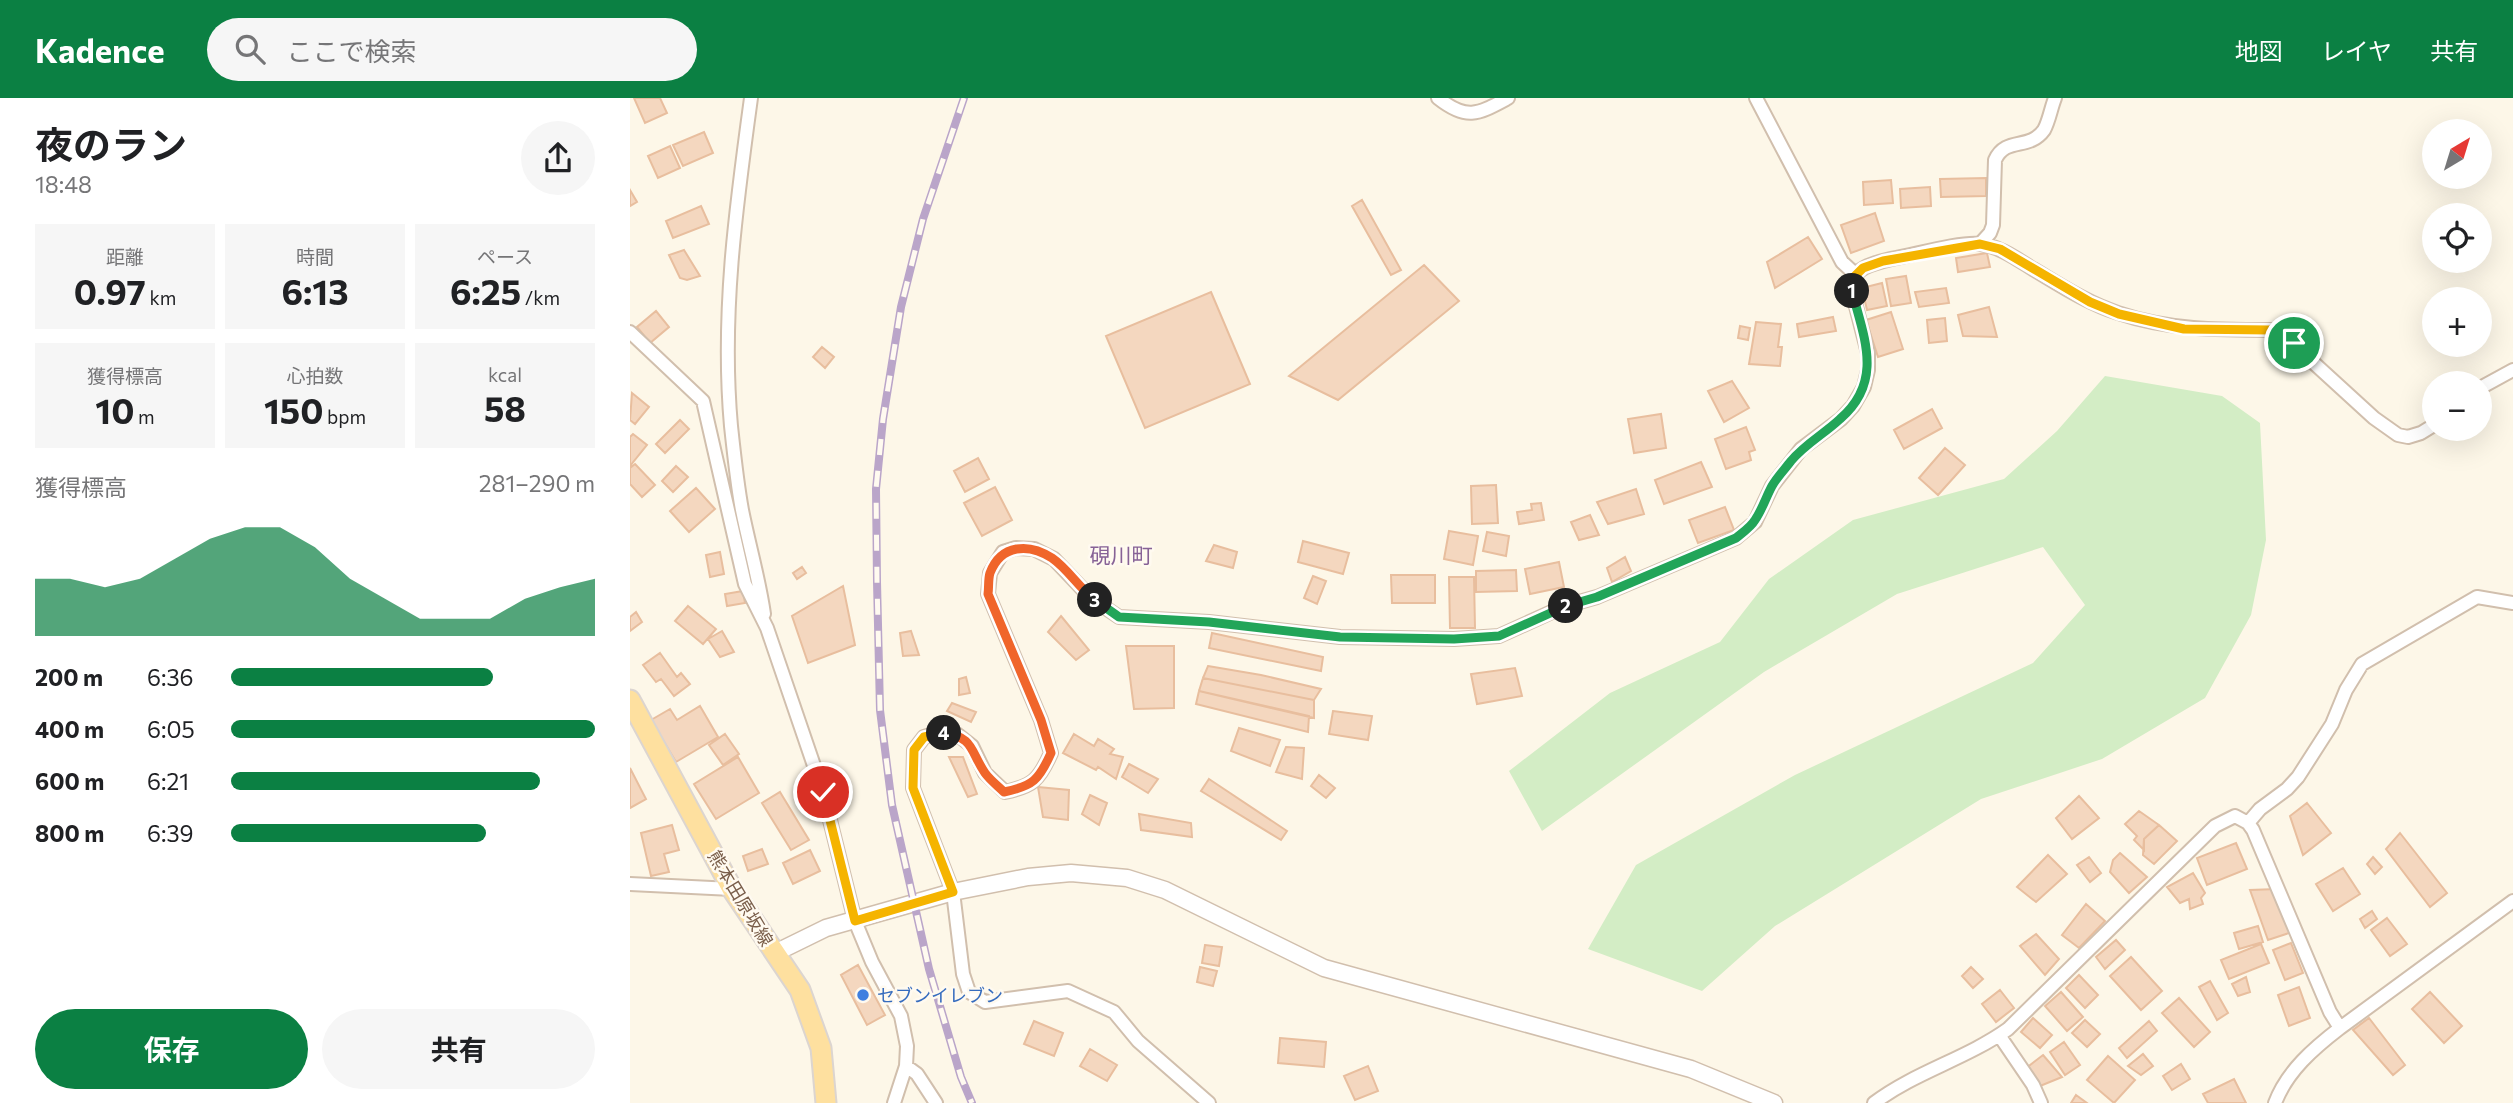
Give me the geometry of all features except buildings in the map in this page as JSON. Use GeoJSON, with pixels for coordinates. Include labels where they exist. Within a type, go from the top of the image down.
{"type":"FeatureCollection","features":[{"type":"Feature","properties":{"kind":"main road","name":"熊本田原坂線"},"geometry":{"type":"LineString","coordinates":[[630,700],[733,889],[800,990],[821,1048],[826,1103]]}},
{"type":"Feature","properties":{"kind":"street"},"geometry":{"type":"LineString","coordinates":[[751,98],[734,222],[727,320],[731,425],[742,510],[759,578],[767,628]]}},
{"type":"Feature","properties":{"kind":"street"},"geometry":{"type":"LineString","coordinates":[[1438,98],[1451,109],[1466,114],[1481,112],[1508,98]]}},
{"type":"Feature","properties":{"kind":"street"},"geometry":{"type":"LineString","coordinates":[[1756,98],[1842,262],[1855,274]]}},
{"type":"Feature","properties":{"kind":"street"},"geometry":{"type":"LineString","coordinates":[[1980,244],[1993,225],[1995,160],[1999,150],[2029,143],[2038,135],[2045,128],[2054,98]]}},
{"type":"Feature","properties":{"kind":"street"},"geometry":{"type":"LineString","coordinates":[[1209,1103],[1138,1041],[1114,1012],[1068,991],[985,1002],[969,992],[963,974],[953,892],[913,788],[914,750],[924,737],[941,732],[958,735],[972,746],[985,774],[1004,792],[1024,788],[1035,781],[1042,773],[1051,753],[1041,720],[988,594],[990,573],[1003,552],[1016,548],[1034,549],[1054,559],[1091,598],[1119,617],[1209,622],[1340,637],[1454,639],[1499,636],[1565,606],[1597,597],[1736,538],[1755,522],[1772,485],[1801,449],[1842,419],[1864,387],[1868,353],[1851,287],[1855,274],[1883,261],[1980,244],[2000,249],[2090,302],[2119,314],[2184,329],[2270,330],[2282,334],[2374,418],[2398,435],[2422,432]]}},
{"type":"Feature","properties":{"kind":"street"},"geometry":{"type":"LineString","coordinates":[[630,332],[703,401],[745,584],[767,628],[823,792],[855,921],[872,962],[901,1016],[907,1045],[906,1066],[894,1103]]}},
{"type":"Feature","properties":{"kind":"street"},"geometry":{"type":"LineString","coordinates":[[2492,381],[2513,369]]}},
{"type":"Feature","properties":{"kind":"street"},"geometry":{"type":"LineString","coordinates":[[2248,823],[2298,776],[2332,724],[2346,690],[2362,664],[2477,597],[2513,603]]}},
{"type":"Feature","properties":{"kind":"street"},"geometry":{"type":"LineString","coordinates":[[1874,1103],[1899,1087],[1999,1035],[2214,826],[2235,816],[2248,823],[2253,830],[2330,1012],[2340,1028]]}},
{"type":"Feature","properties":{"kind":"street"},"geometry":{"type":"LineString","coordinates":[[775,954],[826,928],[953,892],[1028,877],[1071,873],[1127,878],[1165,890],[1324,968],[1691,1069],[1774,1103]]}},
{"type":"Feature","properties":{"kind":"street"},"geometry":{"type":"LineString","coordinates":[[630,884],[733,889]]}},
{"type":"Feature","properties":{"kind":"street"},"geometry":{"type":"LineString","coordinates":[[2275,1103],[2283,1086],[2306,1057],[2340,1028],[2513,901]]}},
{"type":"Feature","properties":{"kind":"street"},"geometry":{"type":"LineString","coordinates":[[1999,1035],[2034,1085],[2041,1103]]}},
{"type":"Feature","properties":{"kind":"street"},"geometry":{"type":"LineString","coordinates":[[906,1066],[917,1074],[936,1103]]}},
{"type":"Feature","properties":{"kind":"green space"},"geometry":{"type":"Polygon","coordinates":[[[2105,376],[2222,396],[2260,423],[2266,540],[2251,615],[2205,698],[2102,759],[1981,799],[1775,926],[1702,991],[1588,949],[1636,865],[1795,775],[2033,663],[2085,605],[2043,547],[1897,594],[1764,672],[1542,831],[1509,771],[1610,693],[1720,642],[1769,579],[1853,520],[2004,479],[2057,431],[2105,376]]]}},
{"type":"Feature","properties":{"kind":"railway"},"geometry":{"type":"LineString","coordinates":[[964,98],[923,219],[901,307],[883,419],[876,489],[880,710],[892,805],[929,969],[961,1077],[972,1103]]}},
{"type":"Feature","properties":{"kind":"place","name":"セブンイレブン"},"geometry":{"type":"Point","coordinates":[863,995]}},
{"type":"Feature","properties":{"kind":"district","name":"硯川町"},"geometry":{"type":"Point","coordinates":[1121,554]}},
{"type":"Feature","properties":{"kind":"route"},"geometry":{"type":"LineString","coordinates":[[823,792],[855,921],[953,892],[913,788],[914,750],[924,737],[941,732],[958,735],[972,746],[985,774],[1004,792],[1024,788],[1035,781],[1042,773],[1051,753],[1041,720],[988,594],[990,573],[1003,552],[1016,548],[1034,549],[1054,559],[1091,598],[1119,617],[1209,622],[1340,637],[1454,639],[1499,636],[1565,606],[1597,597],[1736,538],[1755,522],[1772,485],[1801,449],[1842,419],[1864,387],[1868,353],[1851,282],[1855,274],[1863,268],[1883,261],[1980,244],[2000,249],[2090,302],[2119,314],[2184,329],[2270,330],[2282,334],[2294,343]]}}]}
